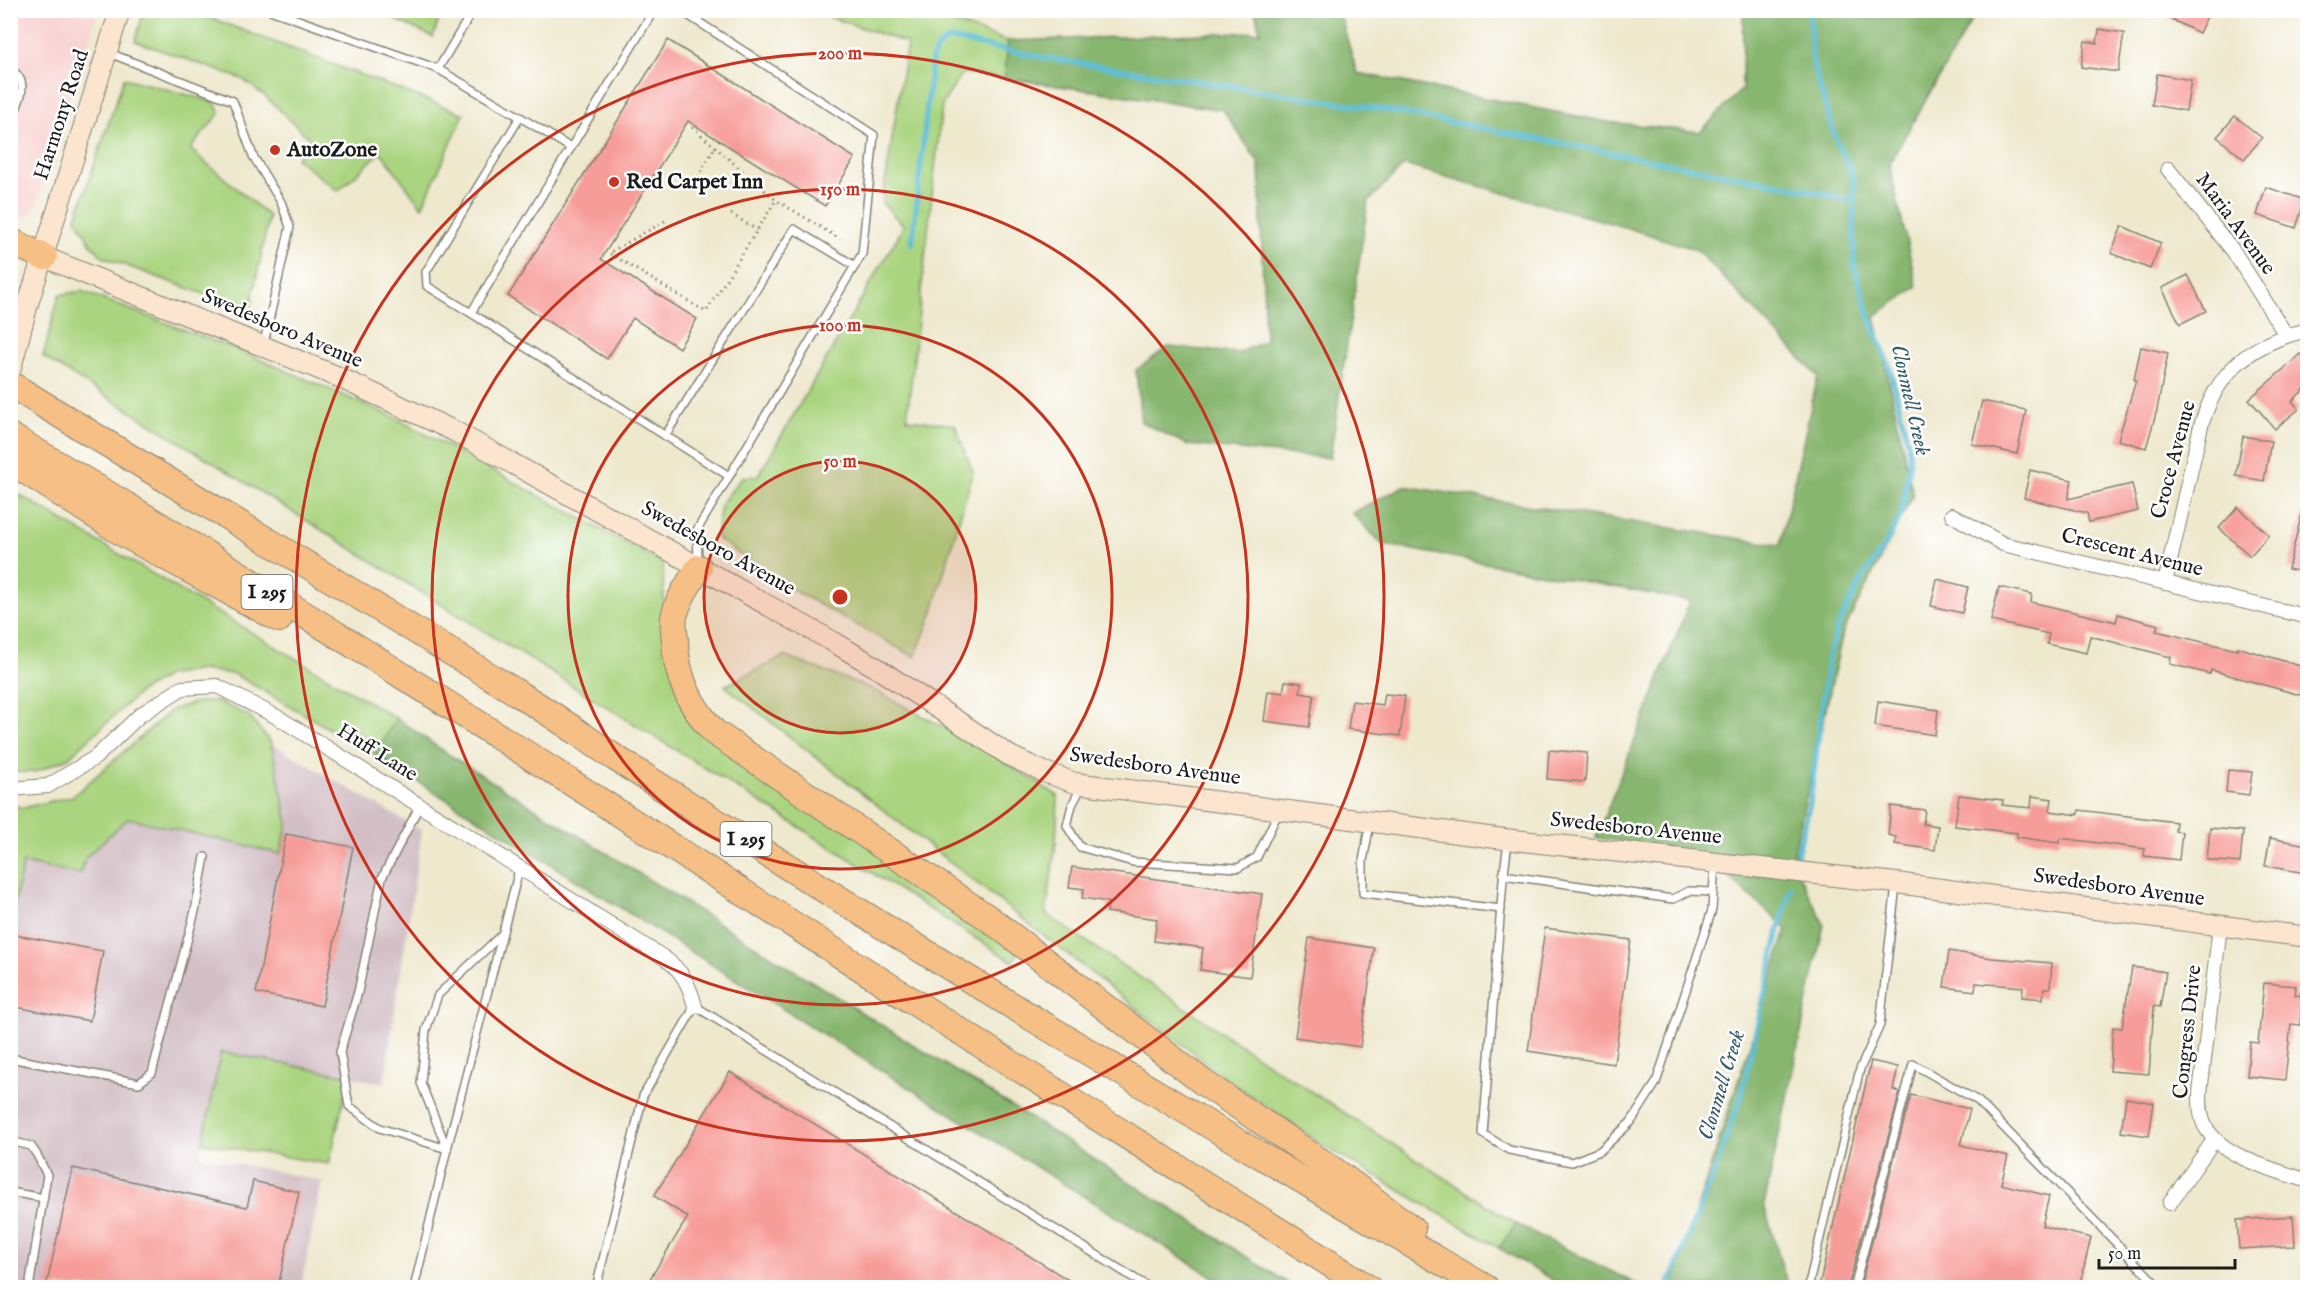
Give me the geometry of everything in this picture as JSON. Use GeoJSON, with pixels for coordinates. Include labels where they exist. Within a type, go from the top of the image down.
{"type":"FeatureCollection","features":[{"type":"Feature","properties":{"kind":"highway"},"geometry":{"type":"LineString","coordinates":[[10,241],[44,257]]}},
{"type":"Feature","properties":{"kind":"highway","name":"I 295"},"geometry":{"type":"LineString","coordinates":[[10,384],[228,519],[534,703],[615,757],[1274,1165],[1488,1287]]}},
{"type":"Feature","properties":{"kind":"highway","name":"I 295"},"geometry":{"type":"LineString","coordinates":[[10,436],[521,751],[932,1014],[1368,1287]]}},
{"type":"Feature","properties":{"kind":"highway"},"geometry":{"type":"LineString","coordinates":[[10,461],[124,534],[521,751]]}},
{"type":"Feature","properties":{"kind":"highway"},"geometry":{"type":"LineString","coordinates":[[699,567],[682,595],[674,619],[675,660],[680,679],[689,698],[702,719],[714,732],[991,920],[1204,1083],[1335,1171],[1488,1287]]}},
{"type":"Feature","properties":{"kind":"street","name":"Harmony Road"},"geometry":{"type":"LineString","coordinates":[[10,372],[27,306],[120,10]]}},
{"type":"Feature","properties":{"kind":"street","name":"Maria Avenue"},"geometry":{"type":"LineString","coordinates":[[2168,170],[2234,252],[2286,334]]}},
{"type":"Feature","properties":{"kind":"street","name":"Swedesboro Avenue"},"geometry":{"type":"LineString","coordinates":[[44,257],[336,376],[454,430],[859,657],[1010,756],[1058,778],[1083,784],[1371,822],[1896,883],[2307,937]]}},
{"type":"Feature","properties":{"kind":"street","name":"Croce Avenue"},"geometry":{"type":"LineString","coordinates":[[2165,583],[2200,430],[2212,396],[2232,368],[2245,355],[2286,334],[2307,330]]}},
{"type":"Feature","properties":{"kind":"street","name":"Crescent Avenue"},"geometry":{"type":"LineString","coordinates":[[1952,515],[2002,544],[2307,617]]}},
{"type":"Feature","properties":{"kind":"street","name":"Huff Lane"},"geometry":{"type":"LineString","coordinates":[[10,789],[48,786],[96,757],[140,715],[182,688],[217,686],[279,718],[520,866],[678,967],[690,986],[695,1006]]}},
{"type":"Feature","properties":{"kind":"street","name":"Congress Drive"},"geometry":{"type":"LineString","coordinates":[[2214,1140],[2204,1124],[2200,1094],[2220,926]]}},
{"type":"Feature","properties":{"kind":"street"},"geometry":{"type":"LineString","coordinates":[[2170,1203],[2214,1140],[2244,1158],[2307,1181]]}},
{"type":"Feature","properties":{"kind":"lane"},"geometry":{"type":"LineString","coordinates":[[270,10],[438,69],[571,148]]}},
{"type":"Feature","properties":{"kind":"lane"},"geometry":{"type":"LineString","coordinates":[[438,69],[473,10]]}},
{"type":"Feature","properties":{"kind":"lane"},"geometry":{"type":"LineString","coordinates":[[471,313],[654,10]]}},
{"type":"Feature","properties":{"kind":"lane"},"geometry":{"type":"LineString","coordinates":[[680,10],[874,135],[862,254],[697,530],[699,567]]}},
{"type":"Feature","properties":{"kind":"lane"},"geometry":{"type":"LineString","coordinates":[[106,52],[233,101],[253,156],[281,202],[290,227],[263,346]]}},
{"type":"Feature","properties":{"kind":"lane"},"geometry":{"type":"LineString","coordinates":[[10,69],[22,80],[24,87],[10,123]]}},
{"type":"Feature","properties":{"kind":"lane"},"geometry":{"type":"LineString","coordinates":[[520,117],[426,272],[427,286],[729,476]]}},
{"type":"Feature","properties":{"kind":"lane"},"geometry":{"type":"LineString","coordinates":[[665,436],[794,229],[855,266]]}},
{"type":"Feature","properties":{"kind":"lane"},"geometry":{"type":"LineString","coordinates":[[1083,784],[1072,805],[1067,826],[1080,847],[1133,862],[1238,868],[1257,857],[1279,809]]}},
{"type":"Feature","properties":{"kind":"lane"},"geometry":{"type":"LineString","coordinates":[[420,804],[382,878],[358,992],[340,1052],[350,1106],[380,1128],[447,1149]]}},
{"type":"Feature","properties":{"kind":"lane"},"geometry":{"type":"LineString","coordinates":[[1371,822],[1363,861],[1364,893],[1500,909]]}},
{"type":"Feature","properties":{"kind":"lane"},"geometry":{"type":"LineString","coordinates":[[1509,839],[1500,909],[1483,1134],[1509,1150],[1572,1162],[1600,1151],[1632,1122],[1656,1083],[1712,910],[1715,862]]}},
{"type":"Feature","properties":{"kind":"lane"},"geometry":{"type":"LineString","coordinates":[[10,1058],[139,1083],[152,1073],[195,911],[206,857]]}},
{"type":"Feature","properties":{"kind":"lane"},"geometry":{"type":"LineString","coordinates":[[414,1287],[520,866]]}},
{"type":"Feature","properties":{"kind":"lane"},"geometry":{"type":"LineString","coordinates":[[1503,875],[1673,899],[1689,891],[1713,892]]}},
{"type":"Feature","properties":{"kind":"lane"},"geometry":{"type":"LineString","coordinates":[[1808,1287],[1860,1069],[1880,1025],[1896,883]]}},
{"type":"Feature","properties":{"kind":"lane"},"geometry":{"type":"LineString","coordinates":[[447,1149],[421,1083],[426,1030],[438,995],[502,933]]}},
{"type":"Feature","properties":{"kind":"lane"},"geometry":{"type":"LineString","coordinates":[[596,1287],[643,1096],[695,1006],[1150,1287]]}},
{"type":"Feature","properties":{"kind":"lane"},"geometry":{"type":"LineString","coordinates":[[1854,1287],[1913,1064],[1978,1101],[2160,1287]]}},
{"type":"Feature","properties":{"kind":"lane"},"geometry":{"type":"LineString","coordinates":[[10,1141],[31,1146],[47,1175],[29,1287]]}},
{"type":"Feature","properties":{"kind":"lane"},"geometry":{"type":"LineString","coordinates":[[10,1192],[44,1198]]}},
{"type":"Feature","properties":{"kind":"path"},"geometry":{"type":"LineString","coordinates":[[692,127],[776,200],[840,239]]}},
{"type":"Feature","properties":{"kind":"path"},"geometry":{"type":"LineString","coordinates":[[698,177],[715,147]]}},
{"type":"Feature","properties":{"kind":"path"},"geometry":{"type":"LineString","coordinates":[[665,221],[609,253],[706,312],[776,200]]}},
{"type":"Feature","properties":{"kind":"path"},"geometry":{"type":"LineString","coordinates":[[731,214],[757,230]]}},
{"type":"Feature","properties":{"kind":"shaded area"},"geometry":{"type":"Polygon","coordinates":[[[10,11],[98,11],[34,210],[11,224],[10,11]]]}},
{"type":"Feature","properties":{"kind":"shaded area"},"geometry":{"type":"Polygon","coordinates":[[[271,743],[422,831],[384,1083],[221,1052],[200,1156],[322,1181],[301,1287],[11,1288],[10,918],[23,863],[86,857],[128,818],[280,854],[288,823],[271,743]]]}},
{"type":"Feature","properties":{"kind":"green space"},"geometry":{"type":"Polygon","coordinates":[[[144,11],[200,11],[200,14],[464,114],[422,207],[381,152],[338,191],[296,158],[311,140],[266,97],[242,79],[135,41],[144,11]]]}},
{"type":"Feature","properties":{"kind":"green space"},"geometry":{"type":"Polygon","coordinates":[[[376,11],[442,11],[433,37],[376,11]]]}},
{"type":"Feature","properties":{"kind":"green space"},"geometry":{"type":"Polygon","coordinates":[[[812,11],[922,11],[1008,41],[1005,78],[962,73],[942,105],[907,419],[955,425],[973,472],[932,614],[915,657],[789,588],[716,538],[721,504],[742,477],[758,476],[904,226],[882,203],[907,43],[812,11]]]}},
{"type":"Feature","properties":{"kind":"green space"},"geometry":{"type":"Polygon","coordinates":[[[1255,11],[1339,11],[1357,73],[1607,122],[1700,132],[1742,89],[1743,11],[1977,11],[1889,164],[1917,287],[1875,316],[1913,495],[1843,632],[1792,861],[1824,924],[1764,1205],[1788,1287],[1672,1287],[1787,929],[1700,851],[1596,838],[1690,601],[1382,544],[1352,513],[1404,486],[1780,545],[1818,376],[1697,250],[1628,228],[1404,165],[1368,202],[1330,458],[1188,445],[1141,422],[1136,370],[1168,347],[1238,353],[1265,341],[1259,163],[1223,110],[1005,78],[1008,41],[1260,32],[1255,11]]]}},
{"type":"Feature","properties":{"kind":"green space"},"geometry":{"type":"Polygon","coordinates":[[[124,78],[214,102],[220,113],[190,149],[269,216],[250,311],[103,257],[91,244],[76,218],[124,78]]]}},
{"type":"Feature","properties":{"kind":"green space"},"geometry":{"type":"Polygon","coordinates":[[[81,291],[238,350],[396,418],[663,563],[665,641],[685,714],[1020,950],[1013,962],[43,357],[59,295],[81,291]]]}},
{"type":"Feature","properties":{"kind":"green space"},"geometry":{"type":"Polygon","coordinates":[[[11,490],[396,718],[375,755],[234,674],[202,670],[167,676],[140,692],[68,758],[35,772],[11,772],[11,490]]]}},
{"type":"Feature","properties":{"kind":"green space"},"geometry":{"type":"Polygon","coordinates":[[[784,656],[872,689],[988,751],[1058,796],[1056,843],[1046,914],[1261,1059],[1516,1224],[1499,1248],[1334,1152],[1228,1080],[725,686],[784,656]]]}},
{"type":"Feature","properties":{"kind":"green space"},"geometry":{"type":"Polygon","coordinates":[[[217,701],[249,716],[271,743],[288,823],[280,854],[128,818],[86,857],[80,874],[23,863],[11,918],[11,804],[23,808],[73,796],[172,710],[196,702],[217,701]]]}},
{"type":"Feature","properties":{"kind":"green space"},"geometry":{"type":"Polygon","coordinates":[[[396,718],[451,756],[997,1097],[1294,1287],[1229,1287],[375,755],[396,718]]]}},
{"type":"Feature","properties":{"kind":"green space"},"geometry":{"type":"Polygon","coordinates":[[[221,1052],[349,1076],[329,1164],[203,1143],[221,1052]]]}},
{"type":"Feature","properties":{"kind":"green space"},"geometry":{"type":"Polygon","coordinates":[[[1516,1224],[1642,1287],[1564,1287],[1499,1248],[1516,1224]]]}},
{"type":"Feature","properties":{"kind":"building"},"geometry":{"type":"Polygon","coordinates":[[[2152,10],[2210,10],[2199,33],[2152,10]]]}},
{"type":"Feature","properties":{"kind":"building"},"geometry":{"type":"Polygon","coordinates":[[[2099,29],[2124,33],[2118,72],[2081,67],[2085,41],[2097,43],[2099,29]]]}},
{"type":"Feature","properties":{"kind":"building","name":"Red Carpet Inn"},"geometry":{"type":"Polygon","coordinates":[[[668,40],[855,158],[825,206],[688,121],[601,259],[697,319],[679,348],[633,318],[607,359],[508,296],[668,40]]]}},
{"type":"Feature","properties":{"kind":"building"},"geometry":{"type":"Polygon","coordinates":[[[2157,74],[2191,80],[2186,111],[2152,105],[2157,74]]]}},
{"type":"Feature","properties":{"kind":"building"},"geometry":{"type":"Polygon","coordinates":[[[2235,116],[2262,138],[2244,159],[2217,137],[2235,116]]]}},
{"type":"Feature","properties":{"kind":"building"},"geometry":{"type":"Polygon","coordinates":[[[2266,187],[2305,200],[2296,228],[2257,215],[2266,187]]]}},
{"type":"Feature","properties":{"kind":"building"},"geometry":{"type":"Polygon","coordinates":[[[2122,226],[2161,243],[2150,269],[2111,253],[2122,226]]]}},
{"type":"Feature","properties":{"kind":"building"},"geometry":{"type":"Polygon","coordinates":[[[2188,275],[2206,311],[2180,324],[2162,288],[2188,275]]]}},
{"type":"Feature","properties":{"kind":"building"},"geometry":{"type":"Polygon","coordinates":[[[2141,347],[2168,353],[2157,410],[2146,448],[2118,440],[2136,380],[2134,379],[2141,347]]]}},
{"type":"Feature","properties":{"kind":"building"},"geometry":{"type":"Polygon","coordinates":[[[2301,354],[2307,361],[2307,387],[2292,401],[2299,409],[2275,429],[2249,399],[2301,354]]]}},
{"type":"Feature","properties":{"kind":"building"},"geometry":{"type":"Polygon","coordinates":[[[1982,401],[2026,410],[2017,454],[1972,444],[1982,401]]]}},
{"type":"Feature","properties":{"kind":"building"},"geometry":{"type":"Polygon","coordinates":[[[2243,436],[2271,441],[2264,481],[2236,476],[2243,436]]]}},
{"type":"Feature","properties":{"kind":"building"},"geometry":{"type":"Polygon","coordinates":[[[2030,470],[2072,480],[2068,499],[2132,484],[2138,511],[2089,522],[2087,513],[2024,498],[2030,470]]]}},
{"type":"Feature","properties":{"kind":"building"},"geometry":{"type":"Polygon","coordinates":[[[2238,507],[2269,535],[2250,556],[2219,528],[2238,507]]]}},
{"type":"Feature","properties":{"kind":"building"},"geometry":{"type":"Polygon","coordinates":[[[2302,513],[2307,513],[2307,573],[2288,569],[2302,513]]]}},
{"type":"Feature","properties":{"kind":"building"},"geometry":{"type":"Polygon","coordinates":[[[1937,579],[1968,587],[1962,613],[1931,606],[1937,579]]]}},
{"type":"Feature","properties":{"kind":"building"},"geometry":{"type":"Polygon","coordinates":[[[1999,587],[2032,594],[2031,602],[2116,622],[2118,614],[2158,625],[2156,631],[2237,650],[2237,647],[2307,668],[2307,697],[2211,670],[2210,674],[2170,664],[2171,657],[2090,636],[2086,653],[2047,644],[2049,634],[1991,621],[1999,587]]]}},
{"type":"Feature","properties":{"kind":"building"},"geometry":{"type":"Polygon","coordinates":[[[1285,681],[1301,683],[1300,693],[1314,695],[1309,727],[1264,721],[1268,691],[1283,693],[1285,681]]]}},
{"type":"Feature","properties":{"kind":"building"},"geometry":{"type":"Polygon","coordinates":[[[1385,694],[1405,696],[1400,736],[1348,729],[1352,701],[1383,705],[1385,694]]]}},
{"type":"Feature","properties":{"kind":"building"},"geometry":{"type":"Polygon","coordinates":[[[1878,701],[1938,710],[1935,735],[1875,726],[1878,701]]]}},
{"type":"Feature","properties":{"kind":"building"},"geometry":{"type":"Polygon","coordinates":[[[1549,750],[1587,753],[1585,782],[1547,779],[1549,750]]]}},
{"type":"Feature","properties":{"kind":"building"},"geometry":{"type":"Polygon","coordinates":[[[2228,770],[2252,772],[2249,795],[2226,792],[2228,770]]]}},
{"type":"Feature","properties":{"kind":"building"},"geometry":{"type":"Polygon","coordinates":[[[1959,795],[2003,800],[2002,805],[2031,808],[2032,796],[2052,799],[2050,811],[2078,815],[2079,810],[2176,822],[2175,831],[2182,832],[2179,860],[2144,856],[2145,849],[2060,838],[2059,843],[2017,837],[2017,833],[1955,826],[1959,795]]]}},
{"type":"Feature","properties":{"kind":"building"},"geometry":{"type":"Polygon","coordinates":[[[1891,806],[1925,810],[1923,824],[1938,826],[1935,850],[1895,844],[1896,837],[1888,835],[1891,806]]]}},
{"type":"Feature","properties":{"kind":"building"},"geometry":{"type":"Polygon","coordinates":[[[2210,828],[2243,831],[2240,863],[2207,860],[2210,828]]]}},
{"type":"Feature","properties":{"kind":"building"},"geometry":{"type":"Polygon","coordinates":[[[286,834],[353,847],[322,1006],[256,993],[286,834]]]}},
{"type":"Feature","properties":{"kind":"building"},"geometry":{"type":"Polygon","coordinates":[[[2270,838],[2307,845],[2306,873],[2265,866],[2270,838]]]}},
{"type":"Feature","properties":{"kind":"building"},"geometry":{"type":"Polygon","coordinates":[[[1072,867],[1262,894],[1250,977],[1200,970],[1203,948],[1154,941],[1157,919],[1107,912],[1108,902],[1082,898],[1084,889],[1069,887],[1072,867]]]}},
{"type":"Feature","properties":{"kind":"building"},"geometry":{"type":"Polygon","coordinates":[[[1545,928],[1631,940],[1614,1064],[1528,1051],[1545,928]]]}},
{"type":"Feature","properties":{"kind":"building"},"geometry":{"type":"Polygon","coordinates":[[[10,934],[103,951],[90,1021],[10,1006],[10,934]]]}},
{"type":"Feature","properties":{"kind":"building"},"geometry":{"type":"Polygon","coordinates":[[[1309,938],[1374,948],[1360,1047],[1295,1037],[1309,938]]]}},
{"type":"Feature","properties":{"kind":"building"},"geometry":{"type":"Polygon","coordinates":[[[1949,951],[1992,958],[2052,963],[2050,988],[2044,988],[2043,999],[2022,997],[2023,987],[1976,983],[1975,991],[1944,987],[1949,951]]]}},
{"type":"Feature","properties":{"kind":"building"},"geometry":{"type":"Polygon","coordinates":[[[2132,967],[2166,972],[2160,1007],[2154,1006],[2149,1074],[2110,1071],[2113,1027],[2122,1028],[2132,967]]]}},
{"type":"Feature","properties":{"kind":"building"},"geometry":{"type":"Polygon","coordinates":[[[2264,983],[2296,986],[2295,995],[2303,996],[2300,1025],[2291,1024],[2285,1080],[2247,1076],[2250,1042],[2258,1043],[2264,983]]]}},
{"type":"Feature","properties":{"kind":"building"},"geometry":{"type":"Polygon","coordinates":[[[1871,1061],[1898,1067],[1893,1090],[1900,1092],[1848,1287],[1819,1287],[1871,1061]]]}},
{"type":"Feature","properties":{"kind":"building"},"geometry":{"type":"Polygon","coordinates":[[[730,1072],[1080,1287],[645,1287],[688,1217],[654,1196],[730,1072]]]}},
{"type":"Feature","properties":{"kind":"building"},"geometry":{"type":"Polygon","coordinates":[[[1911,1095],[1970,1109],[1961,1145],[2008,1156],[2001,1184],[2049,1196],[2042,1226],[2091,1238],[2079,1287],[1860,1287],[1911,1095]]]}},
{"type":"Feature","properties":{"kind":"building"},"geometry":{"type":"Polygon","coordinates":[[[2126,1098],[2154,1103],[2149,1136],[2121,1132],[2126,1098]]]}},
{"type":"Feature","properties":{"kind":"building"},"geometry":{"type":"Polygon","coordinates":[[[73,1168],[247,1207],[253,1181],[299,1192],[278,1287],[46,1287],[73,1168]]]}},
{"type":"Feature","properties":{"kind":"building"},"geometry":{"type":"Polygon","coordinates":[[[2293,1216],[2295,1246],[2239,1249],[2237,1220],[2293,1216]]]}},
{"type":"Feature","properties":{"kind":"waterway","name":"Clonmell Creek"},"geometry":{"type":"LineString","coordinates":[[1796,859],[1810,803],[1828,659],[1839,623],[1865,574],[1881,552],[1901,516],[1910,461],[1908,442],[1889,365],[1870,318],[1854,265],[1854,184],[1848,164],[1835,138],[1813,64],[1809,10]]}},
{"type":"Feature","properties":{"kind":"waterway"},"geometry":{"type":"LineString","coordinates":[[912,245],[932,59],[939,46],[951,39],[1046,58],[1380,109],[1798,188],[1854,201]]}},
{"type":"Feature","properties":{"kind":"waterway","name":"Clonmell Creek"},"geometry":{"type":"LineString","coordinates":[[1667,1288],[1717,1165],[1741,1096],[1791,887]]}},
{"type":"Feature","properties":{"kind":"place","name":"AutoZone"},"geometry":{"type":"Point","coordinates":[275,150]}},
{"type":"Feature","properties":{"kind":"place","name":"Red Carpet Inn"},"geometry":{"type":"Point","coordinates":[614,182]}}]}
